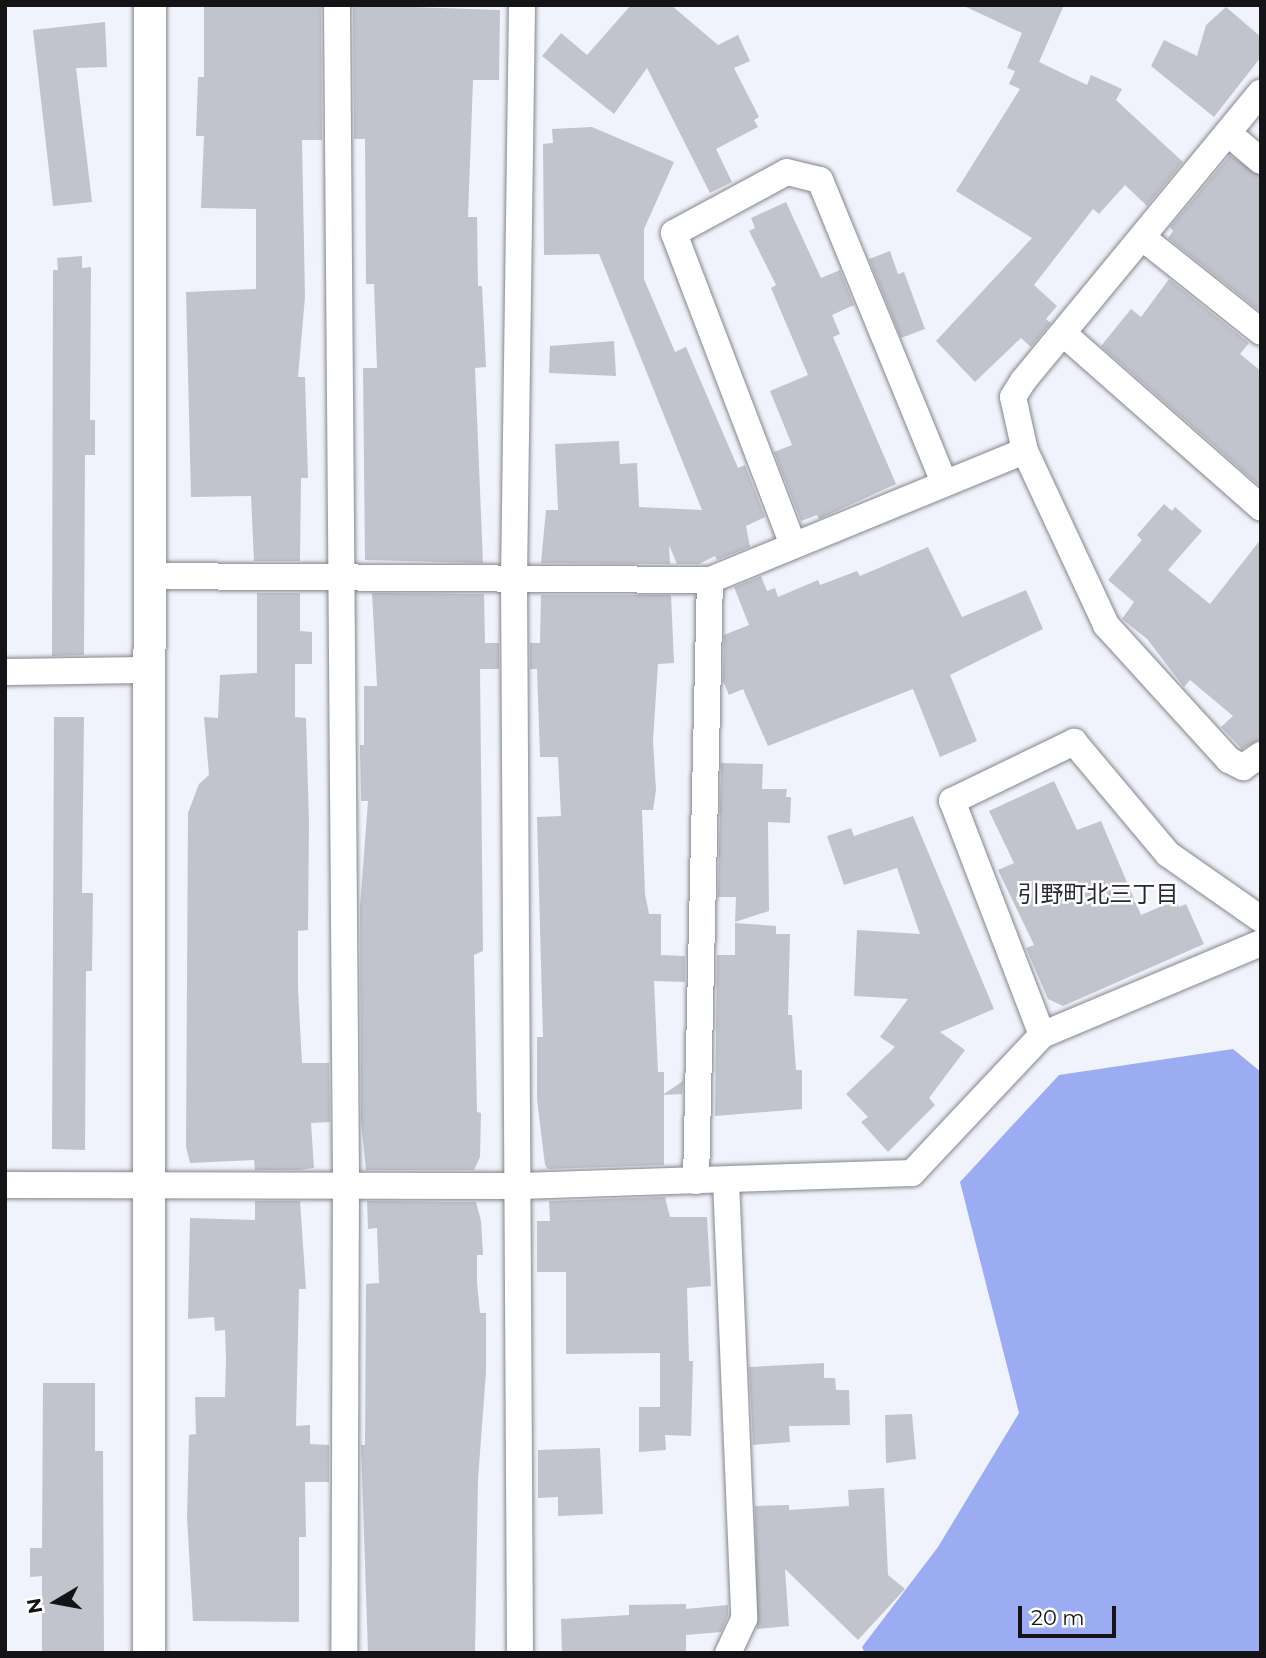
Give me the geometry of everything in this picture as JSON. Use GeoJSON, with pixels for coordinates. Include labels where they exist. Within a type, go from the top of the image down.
{"type":"FeatureCollection","features":[{"type":"Feature","properties":{"kind":"street"},"geometry":{"type":"LineString","coordinates":[[149,1653],[152,1184],[147,670],[150,5]]}},
{"type":"Feature","properties":{"kind":"street"},"geometry":{"type":"LineString","coordinates":[[337,5],[346,1183],[344,1653]]}},
{"type":"Feature","properties":{"kind":"street"},"geometry":{"type":"LineString","coordinates":[[520,1653],[520,1186],[514,579],[522,5]]}},
{"type":"Feature","properties":{"kind":"street"},"geometry":{"type":"LineString","coordinates":[[1261,92],[1013,397],[1025,451],[1106,625],[1229,760],[1243,766],[1261,755]]}},
{"type":"Feature","properties":{"kind":"street"},"geometry":{"type":"LineString","coordinates":[[1228,133],[1261,161]]}},
{"type":"Feature","properties":{"kind":"street"},"geometry":{"type":"LineString","coordinates":[[793,545],[674,233],[787,172],[820,180],[944,483]]}},
{"type":"Feature","properties":{"kind":"street"},"geometry":{"type":"LineString","coordinates":[[1143,238],[1261,332]]}},
{"type":"Feature","properties":{"kind":"street"},"geometry":{"type":"LineString","coordinates":[[1065,335],[1261,508]]}},
{"type":"Feature","properties":{"kind":"street"},"geometry":{"type":"LineString","coordinates":[[148,576],[710,580],[1025,451]]}},
{"type":"Feature","properties":{"kind":"street"},"geometry":{"type":"LineString","coordinates":[[696,1181],[710,580]]}},
{"type":"Feature","properties":{"kind":"street"},"geometry":{"type":"LineString","coordinates":[[5,672],[147,670]]}},
{"type":"Feature","properties":{"kind":"street"},"geometry":{"type":"LineString","coordinates":[[1042,1035],[952,802],[1074,742],[1168,854],[1261,919]]}},
{"type":"Feature","properties":{"kind":"street"},"geometry":{"type":"LineString","coordinates":[[5,1185],[346,1183],[520,1186],[912,1173],[1042,1035],[1261,943]]}},
{"type":"Feature","properties":{"kind":"street"},"geometry":{"type":"LineString","coordinates":[[726,1181],[744,1619],[728,1653]]}},
{"type":"Feature","properties":{"kind":"water"},"geometry":{"type":"Polygon","coordinates":[[[1233,1049],[1261,1072],[1261,1653],[865,1653],[862,1647],[938,1547],[1019,1413],[960,1182],[1059,1075],[1233,1049]]]}},
{"type":"Feature","properties":{"kind":"building"},"geometry":{"type":"Polygon","coordinates":[[[204,5],[321,5],[322,140],[302,140],[305,297],[298,377],[305,377],[308,478],[301,478],[300,561],[254,561],[251,496],[191,497],[186,292],[256,289],[256,209],[201,208],[204,136],[196,136],[198,77],[204,77],[204,5]]]}},
{"type":"Feature","properties":{"kind":"building"},"geometry":{"type":"Polygon","coordinates":[[[353,5],[500,10],[499,80],[473,80],[468,217],[477,217],[478,286],[482,286],[486,367],[475,368],[483,563],[365,560],[363,368],[377,368],[374,284],[366,284],[365,139],[354,139],[353,5]]]}},
{"type":"Feature","properties":{"kind":"building"},"geometry":{"type":"Polygon","coordinates":[[[631,5],[671,5],[718,45],[738,35],[750,61],[734,68],[759,117],[754,120],[758,127],[716,149],[732,182],[710,193],[647,68],[614,114],[542,56],[561,33],[587,55],[631,5]]]}},
{"type":"Feature","properties":{"kind":"building"},"geometry":{"type":"Polygon","coordinates":[[[962,5],[1064,5],[1039,62],[1087,85],[1091,75],[1122,89],[1116,100],[1183,162],[1147,206],[1125,185],[1099,214],[1093,209],[1034,285],[1057,306],[1046,319],[1051,323],[1031,347],[1021,338],[975,382],[936,341],[1032,238],[956,191],[1020,89],[1009,84],[1015,71],[1007,68],[1022,33],[962,5]]]}},
{"type":"Feature","properties":{"kind":"building"},"geometry":{"type":"Polygon","coordinates":[[[1226,7],[1261,37],[1261,57],[1214,117],[1151,66],[1164,40],[1197,56],[1206,25],[1226,7]]]}},
{"type":"Feature","properties":{"kind":"building"},"geometry":{"type":"Polygon","coordinates":[[[105,22],[107,67],[76,68],[92,202],[53,206],[33,30],[105,22]]]}},
{"type":"Feature","properties":{"kind":"building"},"geometry":{"type":"Polygon","coordinates":[[[592,127],[674,162],[644,229],[644,279],[675,352],[686,347],[738,468],[745,465],[765,517],[746,526],[750,547],[717,560],[715,556],[699,564],[677,564],[669,545],[670,564],[541,563],[546,510],[558,510],[555,444],[619,441],[620,464],[637,463],[639,507],[702,510],[599,254],[544,255],[543,144],[553,143],[552,129],[592,127]]]}},
{"type":"Feature","properties":{"kind":"building"},"geometry":{"type":"Polygon","coordinates":[[[1230,155],[1261,176],[1261,312],[1168,238],[1173,231],[1170,227],[1230,155]]]}},
{"type":"Feature","properties":{"kind":"building"},"geometry":{"type":"Polygon","coordinates":[[[786,202],[821,278],[840,270],[854,305],[832,315],[840,334],[833,337],[896,484],[819,519],[817,515],[801,521],[774,452],[792,445],[770,391],[808,375],[771,288],[776,285],[749,231],[755,228],[751,218],[786,202]]]}},
{"type":"Feature","properties":{"kind":"building"},"geometry":{"type":"Polygon","coordinates":[[[890,251],[898,274],[904,272],[925,329],[901,338],[869,259],[890,251]]]}},
{"type":"Feature","properties":{"kind":"building"},"geometry":{"type":"Polygon","coordinates":[[[82,256],[82,268],[91,267],[90,420],[95,420],[95,455],[85,455],[84,655],[52,656],[53,270],[58,270],[57,258],[82,256]]]}},
{"type":"Feature","properties":{"kind":"building"},"geometry":{"type":"Polygon","coordinates":[[[1169,279],[1249,343],[1240,354],[1261,371],[1261,487],[1101,346],[1131,309],[1141,317],[1169,279]]]}},
{"type":"Feature","properties":{"kind":"building"},"geometry":{"type":"Polygon","coordinates":[[[614,341],[616,376],[549,373],[550,346],[614,341]]]}},
{"type":"Feature","properties":{"kind":"building"},"geometry":{"type":"Polygon","coordinates":[[[1164,504],[1172,511],[1175,507],[1202,531],[1168,570],[1210,604],[1261,539],[1261,739],[1242,749],[1221,727],[1233,716],[1190,680],[1184,687],[1147,639],[1122,619],[1134,602],[1108,580],[1142,540],[1137,535],[1164,504]]]}},
{"type":"Feature","properties":{"kind":"building"},"geometry":{"type":"Polygon","coordinates":[[[928,547],[962,617],[1026,590],[1043,629],[950,675],[977,741],[940,757],[913,689],[768,746],[743,689],[729,695],[723,681],[724,635],[749,625],[734,587],[761,576],[767,591],[775,588],[778,597],[818,580],[820,585],[857,571],[860,576],[928,547]]]}},
{"type":"Feature","properties":{"kind":"building"},"geometry":{"type":"Polygon","coordinates":[[[257,593],[300,593],[300,631],[312,632],[312,664],[295,664],[295,717],[306,718],[309,823],[308,930],[298,931],[298,989],[302,1063],[329,1063],[330,1122],[311,1123],[314,1168],[299,1170],[255,1170],[254,1160],[190,1163],[186,1147],[188,813],[199,784],[209,775],[204,717],[218,718],[220,675],[257,673],[257,593]]]}},
{"type":"Feature","properties":{"kind":"building"},"geometry":{"type":"Polygon","coordinates":[[[372,593],[484,594],[485,643],[499,643],[499,669],[480,669],[483,951],[474,955],[477,1112],[481,1113],[480,1157],[474,1170],[366,1170],[361,1121],[360,907],[368,801],[361,801],[360,745],[364,745],[364,686],[377,686],[372,593]]]}},
{"type":"Feature","properties":{"kind":"building"},"geometry":{"type":"Polygon","coordinates":[[[541,595],[671,595],[674,663],[658,664],[653,741],[656,790],[653,810],[642,810],[645,894],[649,914],[661,914],[661,955],[685,956],[685,982],[654,981],[658,1072],[664,1072],[664,1094],[683,1081],[682,1094],[664,1095],[664,1165],[548,1169],[545,1165],[537,1100],[537,1037],[543,1037],[537,817],[561,816],[558,757],[540,757],[537,669],[530,669],[530,643],[540,643],[541,595]]]}},
{"type":"Feature","properties":{"kind":"building"},"geometry":{"type":"Polygon","coordinates":[[[54,717],[84,717],[82,893],[93,893],[92,971],[86,971],[85,1150],[52,1149],[54,717]]]}},
{"type":"Feature","properties":{"kind":"building"},"geometry":{"type":"Polygon","coordinates":[[[721,763],[763,764],[762,789],[787,789],[786,797],[791,797],[790,823],[768,822],[769,911],[735,922],[736,897],[718,897],[721,763]]]}},
{"type":"Feature","properties":{"kind":"building"},"geometry":{"type":"Polygon","coordinates":[[[1054,781],[1077,830],[1101,821],[1141,915],[1176,900],[1179,907],[1186,904],[1204,944],[1063,1006],[1048,999],[1026,948],[1034,945],[998,870],[1014,863],[989,811],[1054,781]]]}},
{"type":"Feature","properties":{"kind":"building"},"geometry":{"type":"Polygon","coordinates":[[[913,816],[994,1009],[940,1032],[965,1050],[929,1098],[935,1105],[888,1152],[861,1122],[868,1117],[846,1094],[895,1047],[880,1037],[908,999],[854,996],[857,930],[920,934],[897,868],[844,885],[827,836],[851,828],[854,836],[913,816]]]}},
{"type":"Feature","properties":{"kind":"building"},"geometry":{"type":"Polygon","coordinates":[[[735,923],[776,926],[776,934],[790,934],[788,1015],[792,1015],[796,1070],[802,1070],[802,1109],[715,1116],[717,955],[735,955],[735,923]]]}},
{"type":"Feature","properties":{"kind":"building"},"geometry":{"type":"Polygon","coordinates":[[[665,1197],[670,1217],[707,1217],[711,1286],[687,1288],[689,1361],[693,1361],[691,1436],[665,1435],[666,1450],[639,1452],[639,1407],[660,1407],[660,1353],[566,1354],[566,1272],[537,1272],[537,1221],[550,1221],[549,1201],[665,1197]]]}},
{"type":"Feature","properties":{"kind":"building"},"geometry":{"type":"Polygon","coordinates":[[[255,1201],[300,1201],[306,1289],[299,1289],[296,1426],[310,1425],[310,1444],[329,1445],[329,1482],[305,1482],[306,1537],[299,1537],[299,1622],[193,1621],[187,1517],[189,1435],[196,1434],[195,1397],[225,1397],[226,1359],[225,1330],[215,1331],[214,1317],[188,1319],[190,1218],[255,1220],[255,1201]]]}},
{"type":"Feature","properties":{"kind":"building"},"geometry":{"type":"Polygon","coordinates":[[[367,1201],[476,1202],[481,1221],[483,1255],[477,1255],[477,1283],[480,1313],[486,1313],[486,1372],[478,1479],[475,1653],[368,1653],[361,1445],[365,1445],[366,1284],[379,1283],[377,1228],[368,1229],[367,1201]]]}},
{"type":"Feature","properties":{"kind":"building"},"geometry":{"type":"Polygon","coordinates":[[[824,1363],[824,1378],[835,1378],[836,1390],[849,1390],[850,1425],[789,1426],[790,1442],[753,1445],[749,1367],[824,1363]]]}},
{"type":"Feature","properties":{"kind":"building"},"geometry":{"type":"Polygon","coordinates":[[[43,1383],[95,1383],[95,1451],[103,1451],[104,1653],[42,1653],[42,1576],[30,1577],[30,1548],[42,1548],[43,1383]]]}},
{"type":"Feature","properties":{"kind":"building"},"geometry":{"type":"Polygon","coordinates":[[[912,1414],[916,1459],[886,1463],[885,1415],[912,1414]]]}},
{"type":"Feature","properties":{"kind":"building"},"geometry":{"type":"Polygon","coordinates":[[[600,1448],[603,1514],[558,1516],[558,1497],[538,1498],[538,1450],[600,1448]]]}},
{"type":"Feature","properties":{"kind":"building"},"geometry":{"type":"Polygon","coordinates":[[[884,1488],[888,1575],[905,1589],[858,1640],[785,1569],[789,1626],[757,1629],[755,1506],[789,1505],[789,1510],[849,1506],[848,1490],[884,1488]]]}},
{"type":"Feature","properties":{"kind":"building"},"geometry":{"type":"Polygon","coordinates":[[[686,1604],[686,1609],[728,1605],[728,1616],[721,1632],[686,1635],[686,1653],[562,1653],[561,1619],[629,1615],[629,1605],[686,1604]]]}},
{"type":"Feature","properties":{"kind":"district","name":"引野町北三丁目"},"geometry":{"type":"Point","coordinates":[1098,894]}}]}
